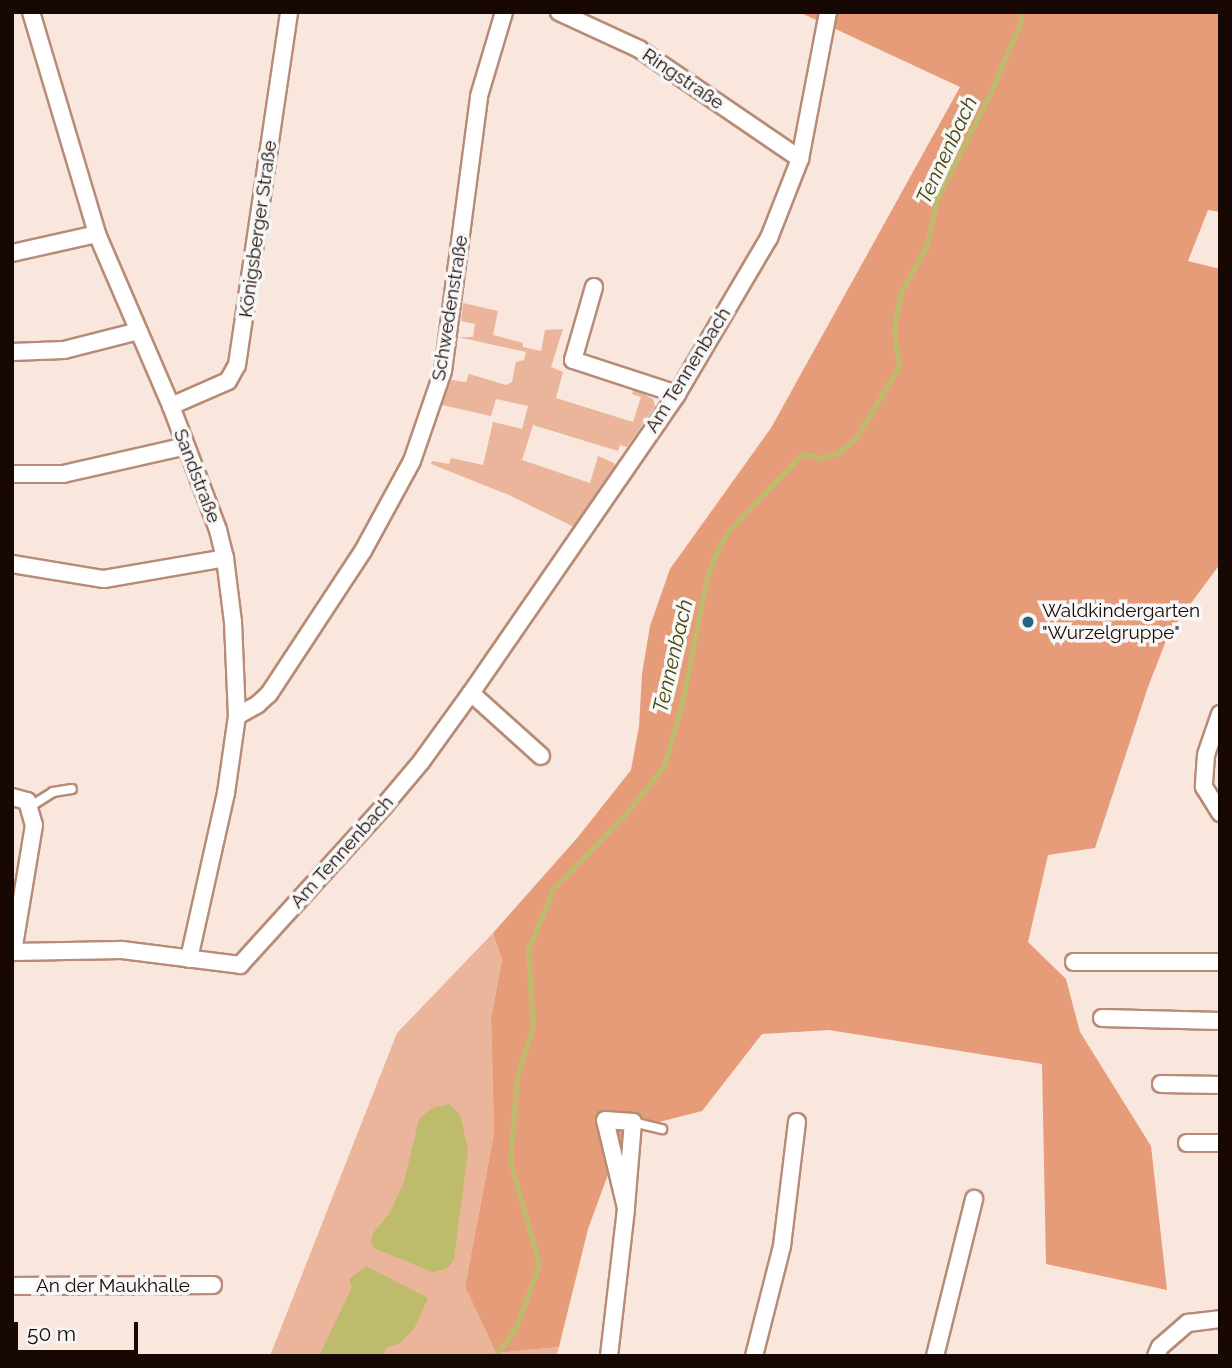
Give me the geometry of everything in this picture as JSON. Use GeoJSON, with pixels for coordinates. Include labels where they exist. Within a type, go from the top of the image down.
{"type":"FeatureCollection","features":[{"type":"Feature","properties":{"kind":"street","name":"Sandstraße"},"geometry":{"type":"LineString","coordinates":[[31,12],[97,234],[171,406],[218,530],[225,558],[233,622],[237,716],[233,756],[189,959]]}},
{"type":"Feature","properties":{"kind":"street","name":"Königsberger Straße"},"geometry":{"type":"LineString","coordinates":[[171,406],[228,381],[239,358],[289,12]]}},
{"type":"Feature","properties":{"kind":"street","name":"Schwedenstraße"},"geometry":{"type":"LineString","coordinates":[[237,716],[257,705],[269,694],[363,551],[412,461],[443,371],[479,96],[504,12]]}},
{"type":"Feature","properties":{"kind":"street","name":"Ringstraße"},"geometry":{"type":"LineString","coordinates":[[559,12],[639,49],[800,159]]}},
{"type":"Feature","properties":{"kind":"street","name":"Am Tennenbach"},"geometry":{"type":"LineString","coordinates":[[189,959],[232,966],[242,963],[414,771],[471,693],[677,394],[769,238],[800,159],[828,12]]}},
{"type":"Feature","properties":{"kind":"street"},"geometry":{"type":"LineString","coordinates":[[12,253],[97,234]]}},
{"type":"Feature","properties":{"kind":"street"},"geometry":{"type":"LineString","coordinates":[[594,287],[573,360],[677,394]]}},
{"type":"Feature","properties":{"kind":"street"},"geometry":{"type":"LineString","coordinates":[[12,352],[64,350],[139,331]]}},
{"type":"Feature","properties":{"kind":"street"},"geometry":{"type":"LineString","coordinates":[[12,474],[63,474],[186,446]]}},
{"type":"Feature","properties":{"kind":"street"},"geometry":{"type":"LineString","coordinates":[[12,564],[104,579],[128,578],[225,558]]}},
{"type":"Feature","properties":{"kind":"street"},"geometry":{"type":"LineString","coordinates":[[471,693],[541,756]]}},
{"type":"Feature","properties":{"kind":"street"},"geometry":{"type":"LineString","coordinates":[[1220,714],[1206,755],[1204,787],[1220,813]]}},
{"type":"Feature","properties":{"kind":"street"},"geometry":{"type":"LineString","coordinates":[[12,797],[27,801],[34,825],[13,952],[122,950],[189,959]]}},
{"type":"Feature","properties":{"kind":"street"},"geometry":{"type":"LineString","coordinates":[[1074,962],[1220,962]]}},
{"type":"Feature","properties":{"kind":"street"},"geometry":{"type":"LineString","coordinates":[[1102,1018],[1220,1021]]}},
{"type":"Feature","properties":{"kind":"street"},"geometry":{"type":"LineString","coordinates":[[1161,1084],[1220,1085]]}},
{"type":"Feature","properties":{"kind":"street"},"geometry":{"type":"LineString","coordinates":[[609,1356],[620,1286],[633,1122],[605,1120],[626,1209]]}},
{"type":"Feature","properties":{"kind":"street"},"geometry":{"type":"LineString","coordinates":[[754,1356],[782,1246],[797,1122]]}},
{"type":"Feature","properties":{"kind":"street"},"geometry":{"type":"LineString","coordinates":[[1187,1143],[1220,1143]]}},
{"type":"Feature","properties":{"kind":"street"},"geometry":{"type":"LineString","coordinates":[[935,1356],[974,1199]]}},
{"type":"Feature","properties":{"kind":"street","name":"An der Maukhalle"},"geometry":{"type":"LineString","coordinates":[[12,1286],[213,1285]]}},
{"type":"Feature","properties":{"kind":"street"},"geometry":{"type":"LineString","coordinates":[[1156,1356],[1160,1347],[1188,1323],[1220,1319]]}},
{"type":"Feature","properties":{"kind":"lane"},"geometry":{"type":"LineString","coordinates":[[30,806],[53,792],[72,789]]}},
{"type":"Feature","properties":{"kind":"lane"},"geometry":{"type":"LineString","coordinates":[[633,1122],[662,1129]]}},
{"type":"Feature","properties":{"kind":"shaded area"},"geometry":{"type":"Polygon","coordinates":[[[799,12],[1220,12],[1220,212],[1208,210],[1188,261],[1220,269],[1220,564],[1169,633],[1148,687],[1095,848],[1048,855],[1028,942],[1066,979],[1080,1032],[1151,1146],[1167,1290],[1046,1264],[1042,1064],[829,1030],[762,1034],[702,1111],[624,1131],[588,1229],[559,1347],[496,1353],[465,1287],[494,1133],[491,1018],[502,960],[493,933],[578,837],[631,770],[639,726],[642,674],[650,626],[670,569],[771,428],[960,87],[799,12]]]}},
{"type":"Feature","properties":{"kind":"shaded area"},"geometry":{"type":"Polygon","coordinates":[[[463,303],[498,311],[493,335],[523,343],[523,347],[541,351],[545,330],[563,329],[551,367],[563,372],[556,398],[633,422],[641,397],[632,394],[634,389],[653,399],[655,406],[627,447],[620,445],[618,451],[533,425],[522,460],[590,483],[598,456],[614,463],[615,467],[576,528],[509,495],[431,464],[432,461],[449,464],[451,458],[483,465],[493,422],[522,429],[528,406],[496,399],[491,416],[442,405],[451,380],[466,382],[469,374],[506,385],[512,382],[516,362],[524,360],[526,352],[458,337],[473,337],[475,324],[461,321],[463,303]]]}},
{"type":"Feature","properties":{"kind":"shaded area"},"geometry":{"type":"Polygon","coordinates":[[[493,933],[502,960],[491,1018],[494,1133],[465,1287],[496,1353],[559,1347],[556,1356],[270,1356],[397,1033],[493,933]]]}},
{"type":"Feature","properties":{"kind":"shaded area"},"geometry":{"type":"Polygon","coordinates":[[[449,1104],[460,1114],[468,1150],[454,1260],[446,1269],[432,1272],[376,1249],[371,1243],[373,1233],[389,1214],[404,1182],[419,1119],[432,1108],[449,1104]]]}},
{"type":"Feature","properties":{"kind":"shaded area"},"geometry":{"type":"Polygon","coordinates":[[[366,1266],[428,1298],[415,1327],[400,1343],[386,1348],[383,1356],[319,1356],[352,1287],[349,1279],[366,1266]]]}},
{"type":"Feature","properties":{"kind":"waterway","name":"Tennenbach"},"geometry":{"type":"LineString","coordinates":[[495,1356],[516,1328],[539,1264],[510,1161],[517,1077],[533,1026],[528,950],[553,889],[625,815],[664,766],[682,703],[707,577],[728,531],[802,454],[821,458],[838,453],[856,438],[899,366],[894,329],[900,294],[926,247],[937,199],[992,89],[1021,21],[1021,12]]}},
{"type":"Feature","properties":{"kind":"place","name":"Waldkindergarten \"Wurzelgruppe\""},"geometry":{"type":"Point","coordinates":[1028,622]}}]}
